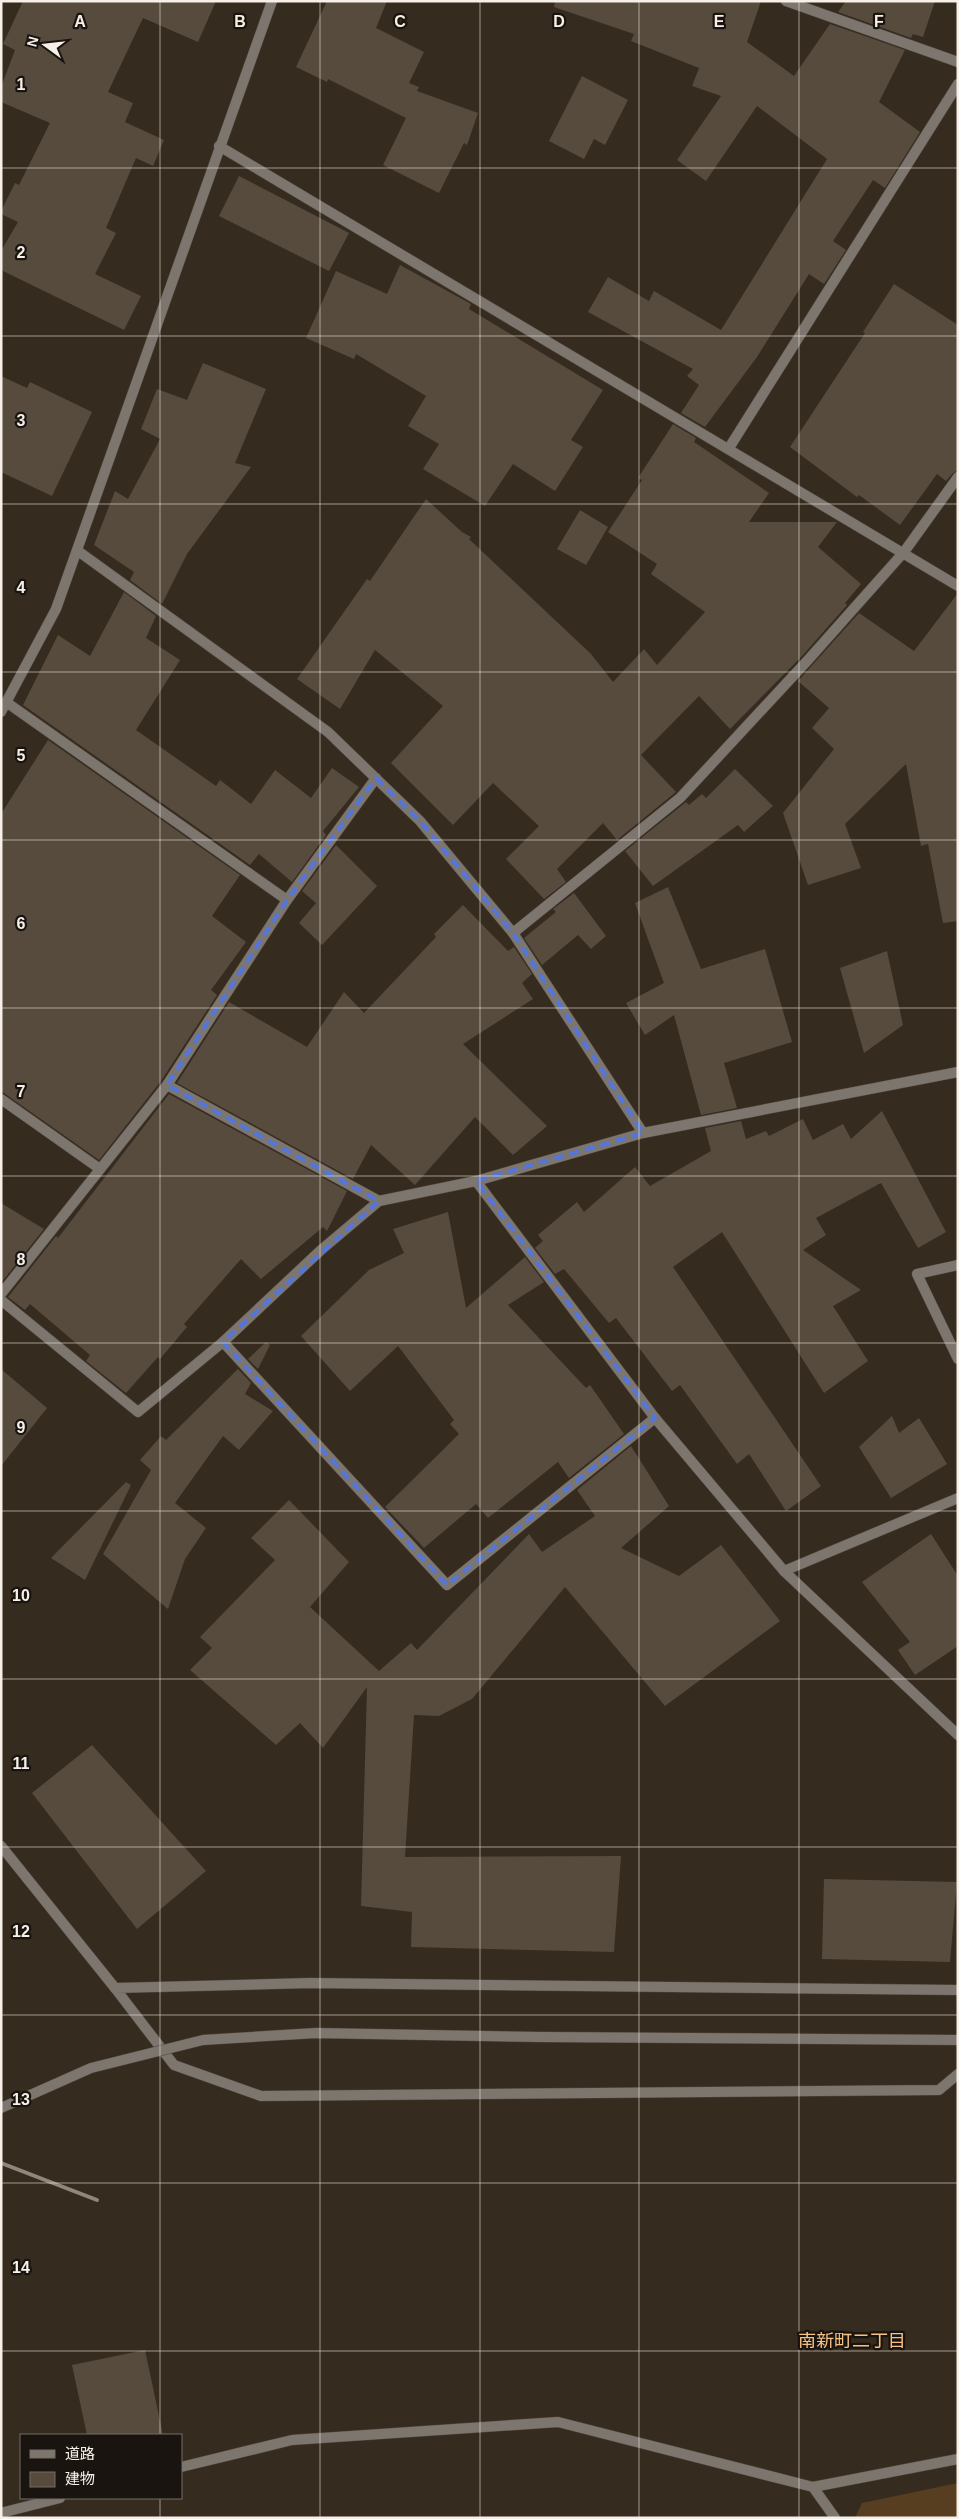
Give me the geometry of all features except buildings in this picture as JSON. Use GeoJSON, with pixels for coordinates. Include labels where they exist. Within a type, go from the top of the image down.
{"type":"FeatureCollection","features":[{"type":"Feature","properties":{"kind":"street"},"geometry":{"type":"LineString","coordinates":[[1,712],[56,609],[272,1]]}},
{"type":"Feature","properties":{"kind":"street"},"geometry":{"type":"LineString","coordinates":[[789,2],[958,62]]}},
{"type":"Feature","properties":{"kind":"street"},"geometry":{"type":"LineString","coordinates":[[729,448],[958,84]]}},
{"type":"Feature","properties":{"kind":"street"},"geometry":{"type":"LineString","coordinates":[[219,146],[904,552],[958,586]]}},
{"type":"Feature","properties":{"kind":"street"},"geometry":{"type":"LineString","coordinates":[[513,933],[680,798],[808,660],[904,552],[958,476]]}},
{"type":"Feature","properties":{"kind":"street"},"geometry":{"type":"LineString","coordinates":[[78,551],[328,732],[420,820],[513,933],[643,1133]]}},
{"type":"Feature","properties":{"kind":"street"},"geometry":{"type":"LineString","coordinates":[[6,702],[286,900]]}},
{"type":"Feature","properties":{"kind":"street"},"geometry":{"type":"LineString","coordinates":[[1,1294],[167,1085],[286,900],[376,778]]}},
{"type":"Feature","properties":{"kind":"street"},"geometry":{"type":"LineString","coordinates":[[1,1300],[138,1412],[223,1342],[321,1250],[379,1201],[476,1181],[643,1133],[958,1072]]}},
{"type":"Feature","properties":{"kind":"street"},"geometry":{"type":"LineString","coordinates":[[167,1085],[379,1201]]}},
{"type":"Feature","properties":{"kind":"street"},"geometry":{"type":"LineString","coordinates":[[1,1098],[100,1169]]}},
{"type":"Feature","properties":{"kind":"street"},"geometry":{"type":"LineString","coordinates":[[476,1181],[655,1418],[784,1571],[958,1735]]}},
{"type":"Feature","properties":{"kind":"street"},"geometry":{"type":"LineString","coordinates":[[958,1265],[917,1274],[958,1359]]}},
{"type":"Feature","properties":{"kind":"street"},"geometry":{"type":"LineString","coordinates":[[223,1342],[447,1586],[655,1418]]}},
{"type":"Feature","properties":{"kind":"street"},"geometry":{"type":"LineString","coordinates":[[784,1571],[958,1498]]}},
{"type":"Feature","properties":{"kind":"street"},"geometry":{"type":"LineString","coordinates":[[1,1846],[174,2065],[261,2096],[940,2090],[958,2074]]}},
{"type":"Feature","properties":{"kind":"street"},"geometry":{"type":"LineString","coordinates":[[115,1988],[310,1983],[958,1990]]}},
{"type":"Feature","properties":{"kind":"street"},"geometry":{"type":"LineString","coordinates":[[1,2108],[91,2068],[203,2040],[316,2033],[542,2037],[958,2040]]}},
{"type":"Feature","properties":{"kind":"street"},"geometry":{"type":"LineString","coordinates":[[182,2467],[292,2440],[558,2422],[813,2486],[958,2459]]}},
{"type":"Feature","properties":{"kind":"street"},"geometry":{"type":"LineString","coordinates":[[813,2486],[835,2518]]}},
{"type":"Feature","properties":{"kind":"street"},"geometry":{"type":"LineString","coordinates":[[1,2512],[56,2499]]}},
{"type":"Feature","properties":{"kind":"highlighted area"},"geometry":{"type":"Polygon","coordinates":[[[376,778],[420,821],[513,933],[643,1133],[476,1181],[655,1418],[447,1585],[223,1342],[379,1201],[167,1085],[287,900],[376,778]]]}},
{"type":"Feature","properties":{"kind":"shaded area"},"geometry":{"type":"Polygon","coordinates":[[[958,2483],[958,2518],[855,2518],[862,2503],[958,2483]]]}},
{"type":"Feature","properties":{"kind":"railway"},"geometry":{"type":"LineString","coordinates":[[1,2163],[97,2200]]}},
{"type":"Feature","properties":{"kind":"district","name":"南新町二丁目"},"geometry":{"type":"Point","coordinates":[852,2341]}}]}
